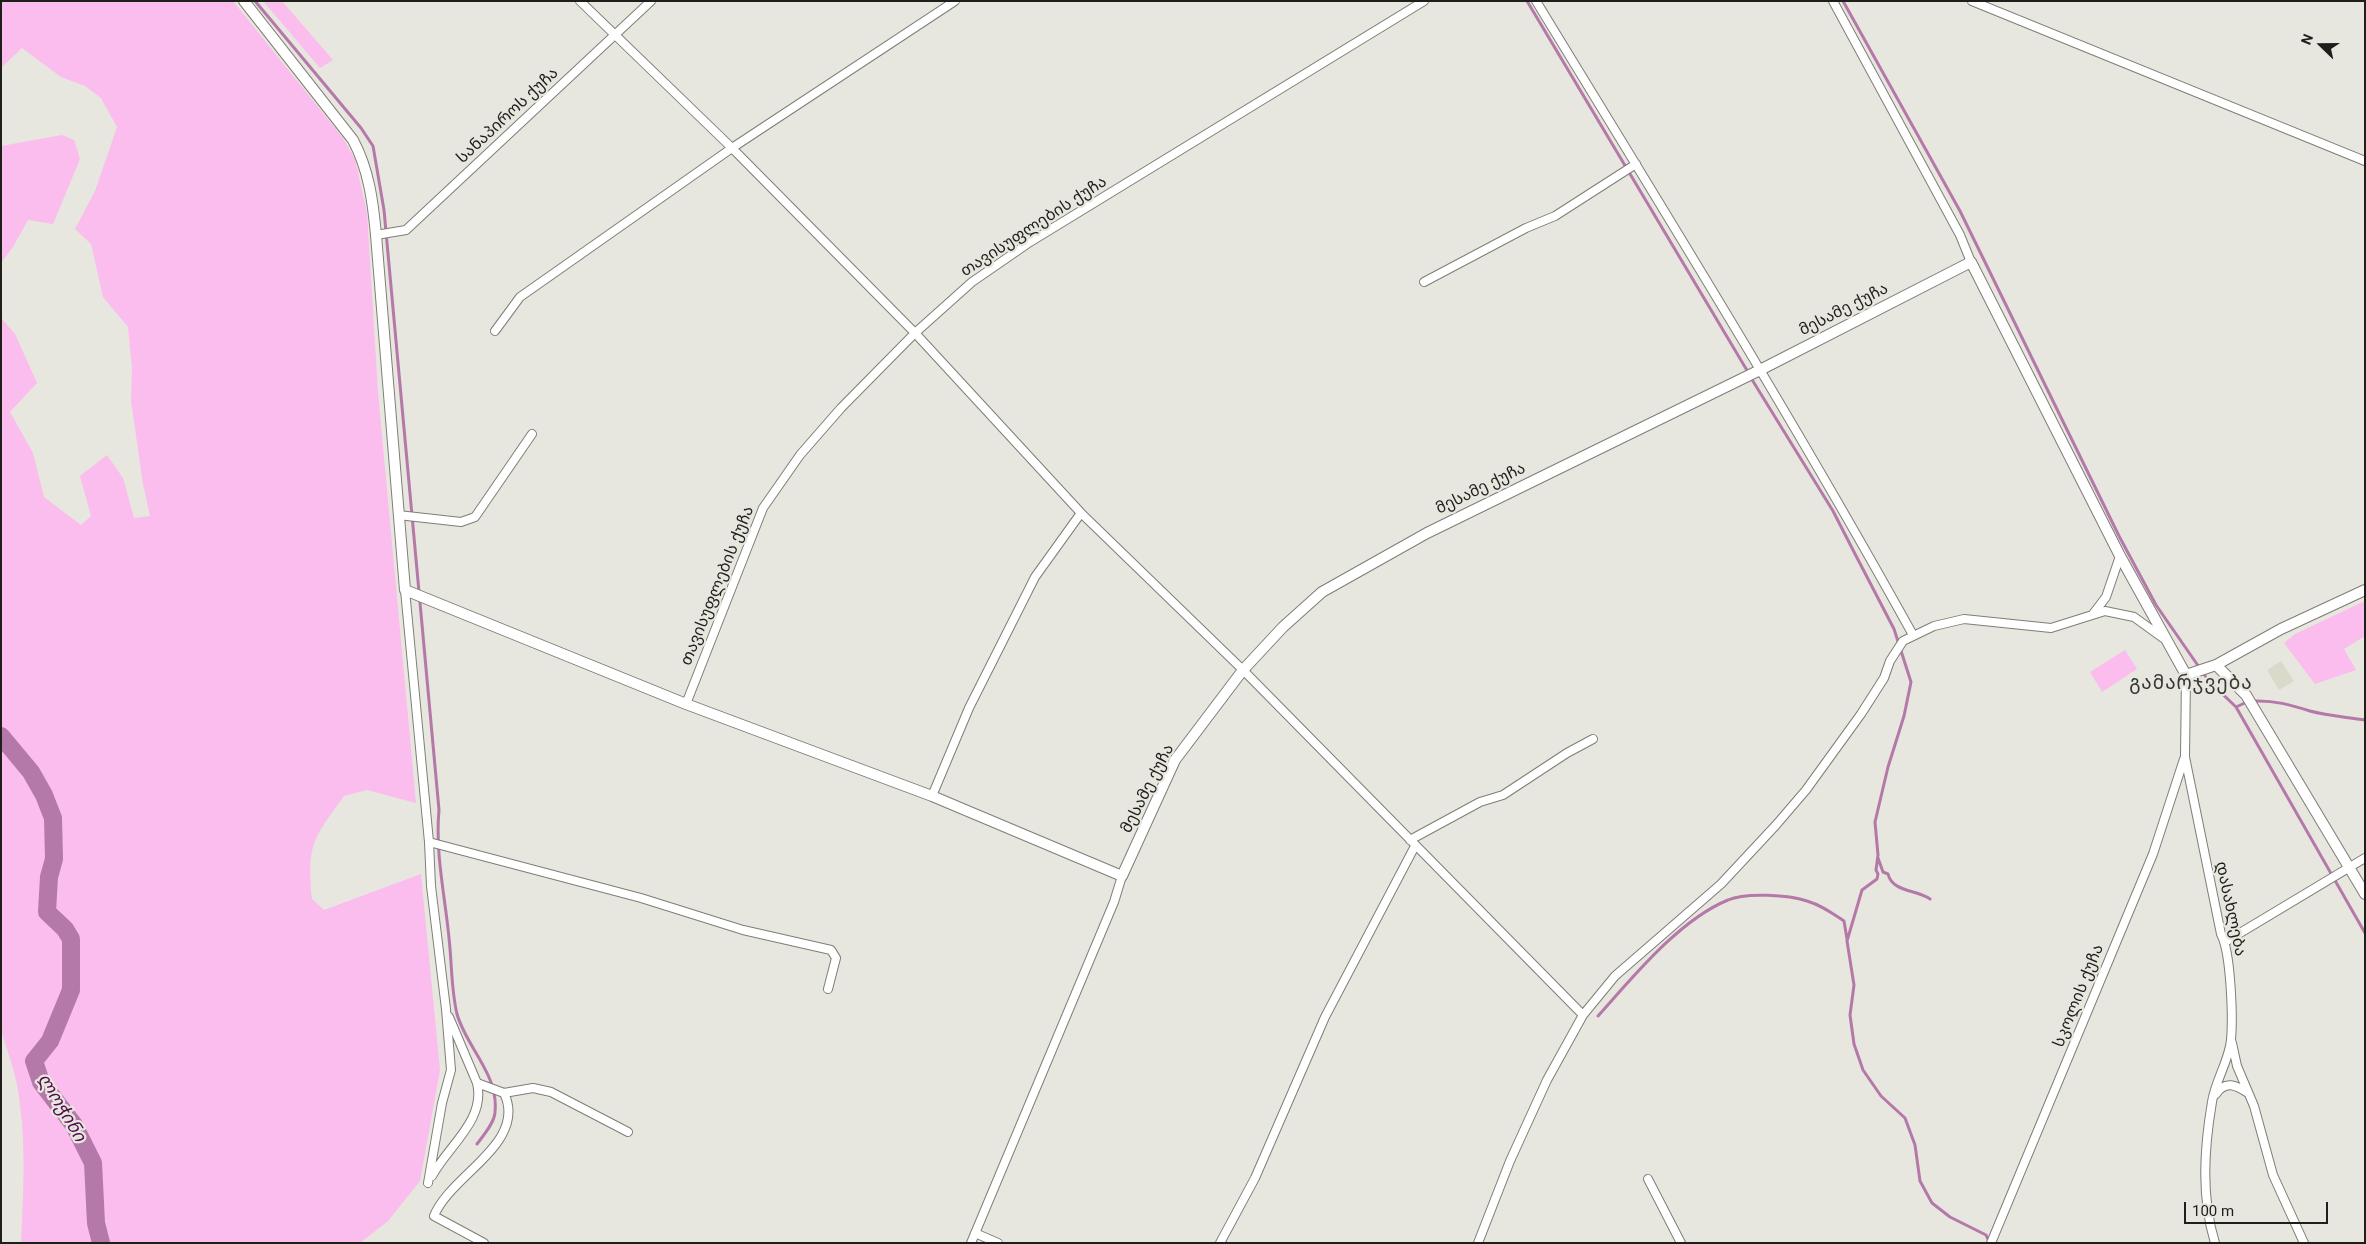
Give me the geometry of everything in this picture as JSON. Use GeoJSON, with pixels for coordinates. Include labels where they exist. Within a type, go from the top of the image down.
{"type":"FeatureCollection","features":[{"type":"Feature","properties":{"kind":"street"},"geometry":{"type":"LineString","coordinates":[[244,1],[353,140],[362,157],[368,178],[376,235],[404,590],[428,842],[430,886],[446,1009],[451,1070],[442,1103],[428,1183],[476,1111],[480,1096],[477,1083],[446,1009]]}},
{"type":"Feature","properties":{"kind":"street"},"geometry":{"type":"LineString","coordinates":[[580,1],[732,148],[915,334],[1081,513],[1243,670],[1583,1015]]}},
{"type":"Feature","properties":{"kind":"street","name":"სანაპიროს ქუჩა"},"geometry":{"type":"LineString","coordinates":[[376,235],[406,230],[650,1]]}},
{"type":"Feature","properties":{"kind":"street"},"geometry":{"type":"LineString","coordinates":[[495,331],[520,298],[732,148],[954,1]]}},
{"type":"Feature","properties":{"kind":"street","name":"თავისუფლების ქუჩა"},"geometry":{"type":"LineString","coordinates":[[686,704],[763,508],[800,455],[835,415],[915,334],[972,282],[1030,242],[1424,1]]}},
{"type":"Feature","properties":{"kind":"street"},"geometry":{"type":"LineString","coordinates":[[1536,1],[1760,370],[1866,549],[1913,635]]}},
{"type":"Feature","properties":{"kind":"street"},"geometry":{"type":"LineString","coordinates":[[1833,1],[1960,234],[1971,262],[2120,556],[2186,676],[2185,758]]}},
{"type":"Feature","properties":{"kind":"street"},"geometry":{"type":"LineString","coordinates":[[1972,1],[2365,161]]}},
{"type":"Feature","properties":{"kind":"street"},"geometry":{"type":"LineString","coordinates":[[1424,282],[1526,228],[1554,216],[1636,164]]}},
{"type":"Feature","properties":{"kind":"street","name":"მესამე ქუჩა"},"geometry":{"type":"LineString","coordinates":[[1122,876],[1175,760],[1243,670],[1284,627],[1322,592],[1369,564],[1546,474],[1760,370],[1971,262]]}},
{"type":"Feature","properties":{"kind":"street"},"geometry":{"type":"LineString","coordinates":[[398,515],[461,522],[475,517],[532,434]]}},
{"type":"Feature","properties":{"kind":"street"},"geometry":{"type":"LineString","coordinates":[[932,796],[969,708],[1035,577],[1081,513]]}},
{"type":"Feature","properties":{"kind":"street"},"geometry":{"type":"LineString","coordinates":[[2093,614],[2106,597],[2120,556]]}},
{"type":"Feature","properties":{"kind":"street"},"geometry":{"type":"LineString","coordinates":[[404,590],[686,704],[932,796],[1122,876],[1114,902],[971,1243]]}},
{"type":"Feature","properties":{"kind":"street"},"geometry":{"type":"LineString","coordinates":[[2186,676],[2216,665],[2281,629],[2365,590]]}},
{"type":"Feature","properties":{"kind":"street"},"geometry":{"type":"LineString","coordinates":[[1478,1243],[1510,1161],[1547,1080],[1583,1015],[1615,976],[1721,884],[1776,825],[1806,790],[1860,714],[1884,678],[1897,649],[1903,642],[1913,635],[1934,626],[1964,619],[2051,628],[2105,611],[2134,617],[2165,639]]}},
{"type":"Feature","properties":{"kind":"street"},"geometry":{"type":"LineString","coordinates":[[2216,665],[2246,695],[2365,894]]}},
{"type":"Feature","properties":{"kind":"street"},"geometry":{"type":"LineString","coordinates":[[1220,1243],[1255,1178],[1325,1017],[1412,843],[1480,802],[1503,795],[1567,753],[1593,739]]}},
{"type":"Feature","properties":{"kind":"street","name":"დასახლება"},"geometry":{"type":"LineString","coordinates":[[2185,758],[2221,934],[2225,942],[2231,1041],[2212,1100],[2204,1164],[2215,1243]]}},
{"type":"Feature","properties":{"kind":"street","name":"სკოლის ქუჩა"},"geometry":{"type":"LineString","coordinates":[[1991,1243],[2153,854],[2185,758]]}},
{"type":"Feature","properties":{"kind":"street"},"geometry":{"type":"LineString","coordinates":[[428,842],[641,898],[743,930],[831,950],[836,958],[828,989]]}},
{"type":"Feature","properties":{"kind":"street"},"geometry":{"type":"LineString","coordinates":[[2225,942],[2365,858]]}},
{"type":"Feature","properties":{"kind":"street"},"geometry":{"type":"LineString","coordinates":[[2231,1041],[2237,1066],[2254,1106],[2272,1174],[2304,1243]]}},
{"type":"Feature","properties":{"kind":"street"},"geometry":{"type":"LineString","coordinates":[[477,1083],[504,1093],[533,1088],[551,1092],[628,1132]]}},
{"type":"Feature","properties":{"kind":"street"},"geometry":{"type":"LineString","coordinates":[[2212,1100],[2219,1090],[2227,1084],[2234,1084],[2248,1093]]}},
{"type":"Feature","properties":{"kind":"street"},"geometry":{"type":"LineString","coordinates":[[484,1243],[434,1216],[446,1196],[484,1158],[500,1138],[506,1125],[508,1110],[504,1093]]}},
{"type":"Feature","properties":{"kind":"street"},"geometry":{"type":"LineString","coordinates":[[1648,1179],[1681,1243]]}},
{"type":"Feature","properties":{"kind":"street"},"geometry":{"type":"LineString","coordinates":[[975,1233],[998,1243]]}},
{"type":"Feature","properties":{"kind":"shaded area"},"geometry":{"type":"Polygon","coordinates":[[[1,1],[233,1],[343,138],[355,159],[367,213],[378,392],[416,803],[367,790],[344,796],[325,822],[314,843],[311,866],[312,899],[324,910],[421,874],[440,1070],[420,1181],[388,1221],[360,1243],[21,1243],[24,1174],[22,1122],[15,1077],[1,1031],[1,318],[15,334],[37,383],[10,412],[33,453],[44,497],[81,525],[91,516],[80,476],[107,455],[123,478],[134,518],[150,516],[143,484],[131,401],[132,368],[128,327],[103,297],[91,244],[75,229],[95,191],[117,127],[101,98],[85,86],[61,77],[22,48],[1,68],[1,1]]]}},
{"type":"Feature","properties":{"kind":"shaded area"},"geometry":{"type":"Polygon","coordinates":[[[263,1],[282,1],[333,60],[320,68],[263,1]]]}},
{"type":"Feature","properties":{"kind":"shaded area"},"geometry":{"type":"Polygon","coordinates":[[[62,135],[74,140],[80,159],[53,224],[28,220],[13,247],[1,263],[1,146],[62,135]]]}},
{"type":"Feature","properties":{"kind":"shaded area"},"geometry":{"type":"Polygon","coordinates":[[[2365,601],[2365,636],[2344,649],[2356,670],[2315,684],[2284,643],[2295,634],[2365,601]]]}},
{"type":"Feature","properties":{"kind":"shaded area"},"geometry":{"type":"Polygon","coordinates":[[[2125,650],[2137,669],[2102,692],[2090,672],[2125,650]]]}},
{"type":"Feature","properties":{"kind":"shaded area"},"geometry":{"type":"Polygon","coordinates":[[[2281,661],[2294,681],[2279,690],[2267,670],[2281,661]]]}},
{"type":"Feature","properties":{"kind":"waterway"},"geometry":{"type":"LineString","coordinates":[[255,1],[361,128],[373,146],[384,210],[439,810],[439,858],[454,995],[461,1026],[487,1073],[495,1098],[493,1120],[477,1144]]}},
{"type":"Feature","properties":{"kind":"waterway"},"geometry":{"type":"LineString","coordinates":[[1527,1],[1748,372]]}},
{"type":"Feature","properties":{"kind":"waterway"},"geometry":{"type":"LineString","coordinates":[[1843,1],[1960,211],[2119,536],[2156,605],[2208,680],[2236,707],[2365,933]]}},
{"type":"Feature","properties":{"kind":"waterway"},"geometry":{"type":"LineString","coordinates":[[1751,378],[1833,511],[1894,629],[1911,682],[1904,716],[1888,767],[1875,822],[1878,855],[1877,879],[1862,890],[1847,941],[1854,985],[1850,1015],[1854,1044],[1863,1070],[1881,1096],[1905,1118],[1915,1145],[1920,1181],[1932,1203],[1950,1217],[1986,1235],[1989,1241]]}},
{"type":"Feature","properties":{"kind":"waterway"},"geometry":{"type":"LineString","coordinates":[[2253,701],[2275,702],[2324,714],[2365,720]]}},
{"type":"Feature","properties":{"kind":"waterway"},"geometry":{"type":"LineString","coordinates":[[2236,707],[2247,702]]}},
{"type":"Feature","properties":{"kind":"waterway","name":"ლოჭინი"},"geometry":{"type":"LineString","coordinates":[[1,736],[31,772],[44,795],[53,818],[54,859],[49,877],[47,912],[65,929],[71,939],[71,990],[50,1041],[34,1061],[41,1082],[74,1125],[93,1163],[96,1223],[101,1243]]}},
{"type":"Feature","properties":{"kind":"waterway"},"geometry":{"type":"LineString","coordinates":[[1878,858],[1883,872],[1888,874],[1890,880],[1895,884],[1930,899]]}},
{"type":"Feature","properties":{"kind":"waterway"},"geometry":{"type":"LineString","coordinates":[[1598,1016],[1642,967],[1675,935],[1710,909],[1728,900],[1756,895],[1779,896],[1812,903],[1844,921],[1847,939]]}},
{"type":"Feature","properties":{"kind":"district","name":"გამარჯვება"},"geometry":{"type":"Point","coordinates":[2191,684]}}]}
